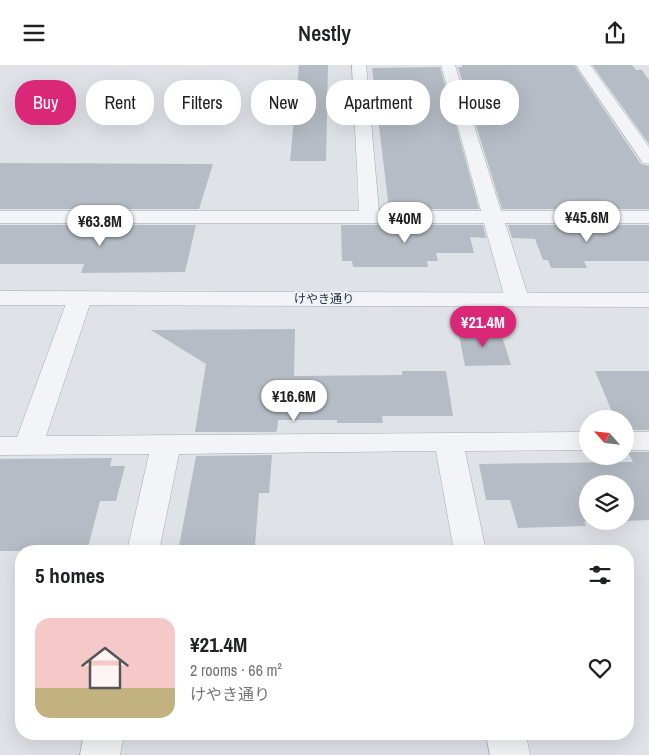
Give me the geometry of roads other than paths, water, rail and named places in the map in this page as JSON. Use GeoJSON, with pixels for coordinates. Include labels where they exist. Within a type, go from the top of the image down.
{"type":"FeatureCollection","features":[{"type":"Feature","properties":{"kind":"street"},"geometry":{"type":"LineString","coordinates":[[359,65],[369,216]]}},
{"type":"Feature","properties":{"kind":"street"},"geometry":{"type":"LineString","coordinates":[[448,65],[517,299]]}},
{"type":"Feature","properties":{"kind":"street"},"geometry":{"type":"LineString","coordinates":[[583,65],[649,159]]}},
{"type":"Feature","properties":{"kind":"street"},"geometry":{"type":"LineString","coordinates":[[0,217],[649,217]]}},
{"type":"Feature","properties":{"kind":"street","name":"けやき通り"},"geometry":{"type":"LineString","coordinates":[[0,298],[649,300]]}},
{"type":"Feature","properties":{"kind":"street"},"geometry":{"type":"LineString","coordinates":[[80,298],[14,446],[579,441]]}},
{"type":"Feature","properties":{"kind":"street"},"geometry":{"type":"LineString","coordinates":[[634,441],[649,441]]}},
{"type":"Feature","properties":{"kind":"street"},"geometry":{"type":"LineString","coordinates":[[449,442],[469,545]]}},
{"type":"Feature","properties":{"kind":"street"},"geometry":{"type":"LineString","coordinates":[[144,545],[166,445]]}},
{"type":"Feature","properties":{"kind":"street"},"geometry":{"type":"LineString","coordinates":[[100,755],[103,740]]}},
{"type":"Feature","properties":{"kind":"street"},"geometry":{"type":"LineString","coordinates":[[507,740],[510,755]]}}]}
